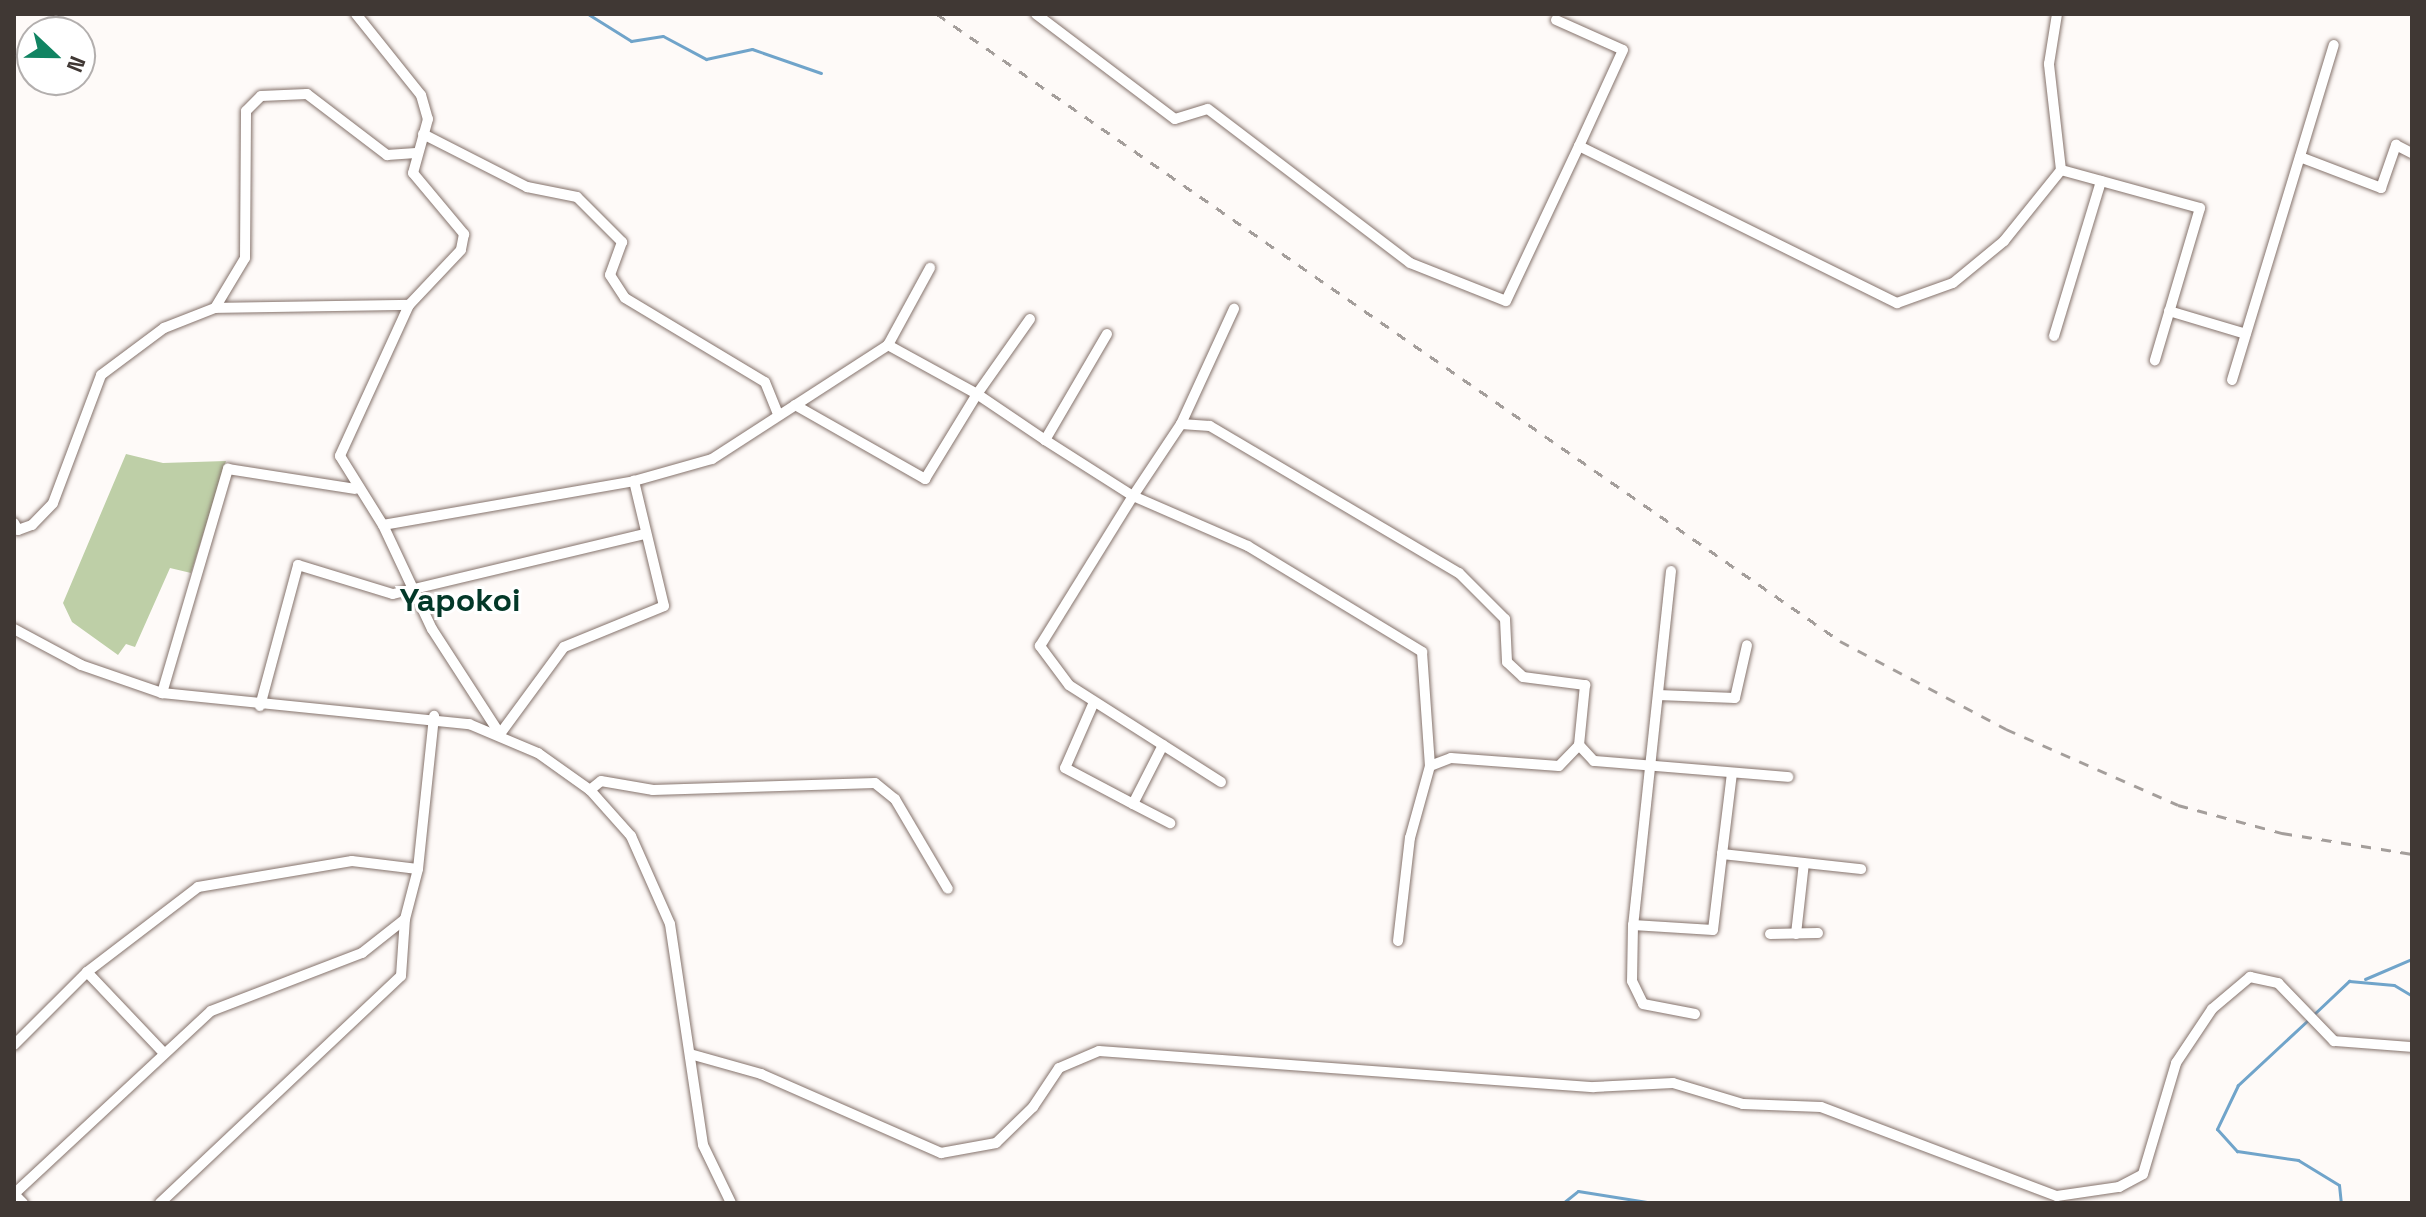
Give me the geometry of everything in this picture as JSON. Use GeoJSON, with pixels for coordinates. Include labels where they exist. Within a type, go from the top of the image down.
{"type":"FeatureCollection","features":[{"type":"Feature","properties":{"kind":"street"},"geometry":{"type":"LineString","coordinates":[[356,14],[421,95],[428,119],[416,153],[413,173],[464,234],[461,250],[409,305],[340,456],[355,489],[383,525],[409,588],[500,734]]}},
{"type":"Feature","properties":{"kind":"street"},"geometry":{"type":"LineString","coordinates":[[1036,14],[1175,119],[1208,109],[1410,263],[1506,301],[1623,50],[1556,20]]}},
{"type":"Feature","properties":{"kind":"street"},"geometry":{"type":"LineString","coordinates":[[1579,146],[1897,303],[1953,283],[2004,241],[2061,170],[2049,64],[2057,14]]}},
{"type":"Feature","properties":{"kind":"street"},"geometry":{"type":"LineString","coordinates":[[2232,380],[2334,45]]}},
{"type":"Feature","properties":{"kind":"street"},"geometry":{"type":"LineString","coordinates":[[215,308],[245,258],[246,111],[261,96],[307,94],[387,155],[416,153]]}},
{"type":"Feature","properties":{"kind":"street"},"geometry":{"type":"LineString","coordinates":[[423,134],[527,187],[577,197],[622,242],[610,275],[625,298],[765,382],[778,415]]}},
{"type":"Feature","properties":{"kind":"street"},"geometry":{"type":"LineString","coordinates":[[2300,157],[2381,188],[2396,145],[2412,153]]}},
{"type":"Feature","properties":{"kind":"street"},"geometry":{"type":"LineString","coordinates":[[2061,170],[2200,208],[2155,360]]}},
{"type":"Feature","properties":{"kind":"street"},"geometry":{"type":"LineString","coordinates":[[2054,336],[2101,181]]}},
{"type":"Feature","properties":{"kind":"street"},"geometry":{"type":"LineString","coordinates":[[383,525],[634,481],[712,459],[888,345],[930,268]]}},
{"type":"Feature","properties":{"kind":"street"},"geometry":{"type":"LineString","coordinates":[[14,523],[18,530],[32,525],[53,503],[101,375],[164,328],[215,308],[409,305]]}},
{"type":"Feature","properties":{"kind":"street"},"geometry":{"type":"LineString","coordinates":[[1221,782],[1069,685],[1040,646],[1181,424],[1234,309]]}},
{"type":"Feature","properties":{"kind":"street"},"geometry":{"type":"LineString","coordinates":[[2169,311],[2246,334]]}},
{"type":"Feature","properties":{"kind":"street"},"geometry":{"type":"LineString","coordinates":[[795,405],[925,479],[977,394],[1030,319]]}},
{"type":"Feature","properties":{"kind":"street"},"geometry":{"type":"LineString","coordinates":[[1045,440],[1107,334]]}},
{"type":"Feature","properties":{"kind":"street"},"geometry":{"type":"LineString","coordinates":[[888,345],[977,394],[1133,496],[1248,546],[1422,652],[1430,766],[1410,838],[1398,941]]}},
{"type":"Feature","properties":{"kind":"street"},"geometry":{"type":"LineString","coordinates":[[1181,424],[1210,426],[1459,573],[1505,619],[1507,662],[1523,677],[1585,685],[1579,745],[1559,766],[1451,758],[1430,766]]}},
{"type":"Feature","properties":{"kind":"street"},"geometry":{"type":"LineString","coordinates":[[162,693],[228,469],[355,489]]}},
{"type":"Feature","properties":{"kind":"street"},"geometry":{"type":"LineString","coordinates":[[500,734],[564,647],[664,606],[644,534],[634,481]]}},
{"type":"Feature","properties":{"kind":"street"},"geometry":{"type":"LineString","coordinates":[[260,706],[298,565],[393,594],[644,534]]}},
{"type":"Feature","properties":{"kind":"street"},"geometry":{"type":"LineString","coordinates":[[1671,571],[1633,925],[1632,981],[1643,1004],[1695,1014]]}},
{"type":"Feature","properties":{"kind":"street"},"geometry":{"type":"LineString","coordinates":[[14,629],[81,665],[162,693],[260,706],[434,716],[500,734],[590,790],[631,836],[658,889],[690,1054],[703,1145],[731,1203]]}},
{"type":"Feature","properties":{"kind":"street"},"geometry":{"type":"LineString","coordinates":[[1658,695],[1735,698],[1747,645]]}},
{"type":"Feature","properties":{"kind":"street"},"geometry":{"type":"LineString","coordinates":[[1094,702],[1065,768],[1170,823]]}},
{"type":"Feature","properties":{"kind":"street"},"geometry":{"type":"LineString","coordinates":[[160,1203],[401,976],[405,919],[418,869],[434,716]]}},
{"type":"Feature","properties":{"kind":"street"},"geometry":{"type":"LineString","coordinates":[[1133,804],[1163,745]]}},
{"type":"Feature","properties":{"kind":"street"},"geometry":{"type":"LineString","coordinates":[[1579,745],[1594,761],[1788,777]]}},
{"type":"Feature","properties":{"kind":"street"},"geometry":{"type":"LineString","coordinates":[[1633,925],[1713,930],[1732,773]]}},
{"type":"Feature","properties":{"kind":"street"},"geometry":{"type":"LineString","coordinates":[[590,790],[601,781],[653,790],[841,779],[875,783],[895,799],[948,889]]}},
{"type":"Feature","properties":{"kind":"street"},"geometry":{"type":"LineString","coordinates":[[1722,854],[1861,869]]}},
{"type":"Feature","properties":{"kind":"street"},"geometry":{"type":"LineString","coordinates":[[14,1045],[87,972],[198,887],[352,861],[418,869]]}},
{"type":"Feature","properties":{"kind":"street"},"geometry":{"type":"LineString","coordinates":[[1796,934],[1804,863]]}},
{"type":"Feature","properties":{"kind":"street"},"geometry":{"type":"LineString","coordinates":[[23,1203],[14,1194],[211,1011],[362,953],[405,919]]}},
{"type":"Feature","properties":{"kind":"street"},"geometry":{"type":"LineString","coordinates":[[1770,934],[1818,933]]}},
{"type":"Feature","properties":{"kind":"street"},"geometry":{"type":"LineString","coordinates":[[87,972],[164,1053]]}},
{"type":"Feature","properties":{"kind":"street"},"geometry":{"type":"LineString","coordinates":[[690,1054],[761,1074],[941,1153],[996,1143],[1033,1107],[1059,1068],[1099,1051],[1594,1087],[1673,1083],[1743,1104],[1821,1107],[2057,1196],[2119,1187],[2143,1174],[2176,1063],[2212,1009],[2250,977],[2278,983],[2334,1041],[2412,1047]]}},
{"type":"Feature","properties":{"kind":"green space"},"geometry":{"type":"Polygon","coordinates":[[[126,454],[163,463],[226,461],[191,573],[170,568],[135,647],[126,644],[118,655],[72,622],[63,603],[126,454]]]}},
{"type":"Feature","properties":{"kind":"waterway"},"geometry":{"type":"LineString","coordinates":[[588,14],[631,41],[663,36],[706,59],[752,49],[821,73]]}},
{"type":"Feature","properties":{"kind":"waterway"},"geometry":{"type":"LineString","coordinates":[[2365,979],[2412,959]]}},
{"type":"Feature","properties":{"kind":"waterway"},"geometry":{"type":"LineString","coordinates":[[2313,1015],[2349,981],[2394,985],[2412,996]]}},
{"type":"Feature","properties":{"kind":"waterway"},"geometry":{"type":"LineString","coordinates":[[2308,1020],[2238,1085],[2217,1129],[2237,1151],[2298,1160],[2339,1185],[2341,1203]]}},
{"type":"Feature","properties":{"kind":"waterway"},"geometry":{"type":"LineString","coordinates":[[1563,1203],[1578,1191],[1653,1203]]}},
{"type":"Feature","properties":{"kind":"railway"},"geometry":{"type":"LineString","coordinates":[[937,14],[1840,641],[2006,729],[2178,805],[2282,833],[2412,854]]}},
{"type":"Feature","properties":{"kind":"district","name":"Yapokoi"},"geometry":{"type":"Point","coordinates":[460,600]}}]}
